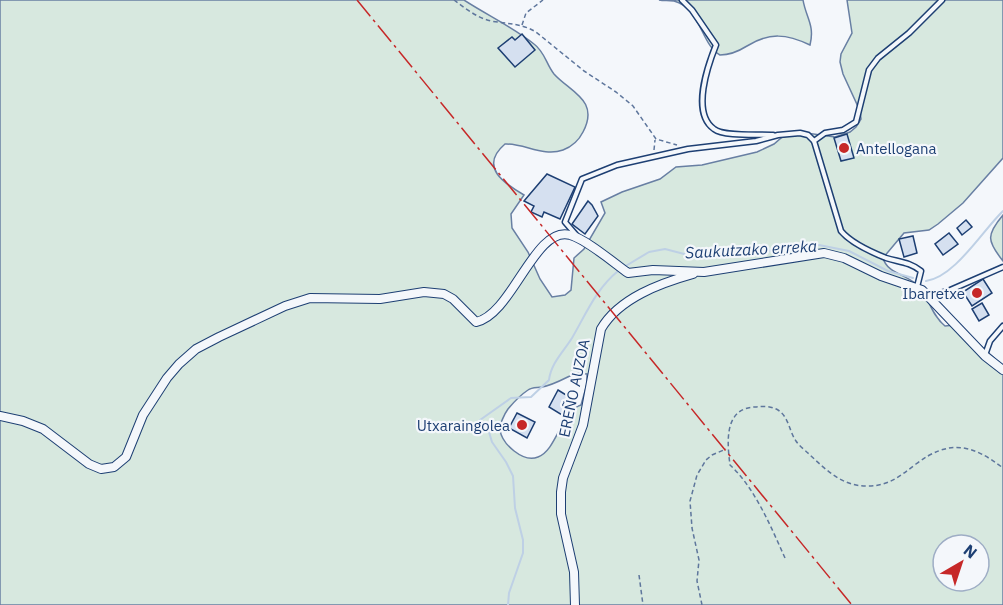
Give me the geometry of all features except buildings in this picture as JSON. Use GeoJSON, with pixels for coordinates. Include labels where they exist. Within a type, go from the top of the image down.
{"type":"FeatureCollection","features":[{"type":"Feature","properties":{"kind":"street"},"geometry":{"type":"LineString","coordinates":[[0,416],[23,421],[43,429],[89,464],[101,469],[114,467],[126,457],[143,415],[167,378],[179,364],[204,345],[285,306],[310,298],[380,299],[424,292],[444,294],[453,299],[476,322],[483,320],[497,309],[513,290],[541,246],[557,236],[568,234],[579,238],[628,273],[653,270],[704,272],[824,253],[844,258],[881,276],[917,288],[928,296],[985,356],[1003,370]]}},
{"type":"Feature","properties":{"kind":"street","name":"EREÑO AUZOA"},"geometry":{"type":"LineString","coordinates":[[575,605],[574,572],[561,514],[561,492],[563,478],[583,425],[601,329],[612,315],[633,299],[668,281],[704,272]]}},
{"type":"Feature","properties":{"kind":"lane"},"geometry":{"type":"LineString","coordinates":[[682,0],[692,10],[716,45],[704,82],[703,104],[706,121],[714,130],[725,133],[778,135],[800,133],[808,135],[814,141],[841,231],[862,247],[886,258],[913,265],[921,271],[917,288]]}},
{"type":"Feature","properties":{"kind":"lane"},"geometry":{"type":"LineString","coordinates":[[814,141],[825,133],[843,130],[856,122],[869,70],[878,58],[909,33],[942,0]]}},
{"type":"Feature","properties":{"kind":"lane"},"geometry":{"type":"LineString","coordinates":[[579,238],[565,222],[582,178],[617,165],[651,157],[691,149],[756,141],[778,135]]}},
{"type":"Feature","properties":{"kind":"lane"},"geometry":{"type":"LineString","coordinates":[[928,296],[948,291],[1003,267]]}},
{"type":"Feature","properties":{"kind":"lane"},"geometry":{"type":"LineString","coordinates":[[985,356],[990,341],[1003,326]]}},
{"type":"Feature","properties":{"kind":"path"},"geometry":{"type":"LineString","coordinates":[[454,0],[475,15],[489,20],[521,25],[536,32],[584,71],[623,98],[642,117],[656,140],[691,149]]}},
{"type":"Feature","properties":{"kind":"path"},"geometry":{"type":"LineString","coordinates":[[521,25],[526,14],[543,0]]}},
{"type":"Feature","properties":{"kind":"path"},"geometry":{"type":"LineString","coordinates":[[651,157],[656,140]]}},
{"type":"Feature","properties":{"kind":"path"},"geometry":{"type":"LineString","coordinates":[[785,558],[765,514],[738,472],[730,465],[729,424],[739,412],[750,407],[765,406],[777,410],[786,418],[796,442],[830,474],[853,485],[885,484],[902,476],[936,451],[953,448],[972,448],[988,456],[1003,468]]}},
{"type":"Feature","properties":{"kind":"path"},"geometry":{"type":"LineString","coordinates":[[702,605],[698,581],[699,560],[692,528],[690,501],[697,475],[706,460],[728,449]]}},
{"type":"Feature","properties":{"kind":"path"},"geometry":{"type":"LineString","coordinates":[[639,575],[643,605]]}},
{"type":"Feature","properties":{"kind":"shaded area"},"geometry":{"type":"Polygon","coordinates":[[[0,0],[464,0],[538,47],[554,74],[586,104],[587,121],[581,135],[566,149],[548,152],[505,144],[497,152],[494,160],[497,174],[509,186],[524,195],[511,214],[512,228],[528,252],[540,279],[552,297],[565,295],[571,290],[574,258],[584,249],[605,213],[601,202],[660,179],[676,167],[702,165],[757,152],[774,144],[788,132],[835,137],[850,132],[856,127],[861,119],[860,111],[840,62],[841,54],[852,33],[847,0],[1003,0],[1003,158],[963,203],[938,224],[929,230],[904,233],[883,258],[888,267],[920,288],[936,316],[945,326],[955,325],[961,328],[1003,366],[1003,605],[0,605],[0,0]],[[576,373],[551,385],[530,389],[520,396],[508,409],[501,422],[500,430],[509,446],[526,457],[538,457],[544,453],[569,415],[581,405],[587,384],[587,374],[576,373]]]}},
{"type":"Feature","properties":{"kind":"shaded area"},"geometry":{"type":"Polygon","coordinates":[[[659,0],[803,0],[811,27],[810,45],[778,36],[763,38],[741,50],[720,55],[709,43],[690,11],[674,1],[659,0]]]}},
{"type":"Feature","properties":{"kind":"shaded area"},"geometry":{"type":"Polygon","coordinates":[[[1003,215],[1003,261],[991,243],[991,233],[1003,215]]]}},
{"type":"Feature","properties":{"kind":"waterway","name":"Saukutzako erreka"},"geometry":{"type":"LineString","coordinates":[[926,281],[937,278],[958,262],[1003,211]]}},
{"type":"Feature","properties":{"kind":"waterway","name":"Saukutzako erreka"},"geometry":{"type":"LineString","coordinates":[[624,267],[649,252],[665,249],[688,255],[783,250],[814,244],[849,251],[888,271],[913,278]]}},
{"type":"Feature","properties":{"kind":"waterway","name":"Saukutzako erreka"},"geometry":{"type":"LineString","coordinates":[[508,605],[509,593],[523,553],[523,540],[515,508],[513,476],[480,420],[511,398],[531,397],[549,380],[555,363],[592,302],[618,271]]}},
{"type":"Feature","properties":{"kind":"power"},"geometry":{"type":"LineString","coordinates":[[357,0],[852,605]]}},
{"type":"Feature","properties":{"kind":"place","name":"Antellogana"},"geometry":{"type":"Point","coordinates":[844,148]}},
{"type":"Feature","properties":{"kind":"place","name":"Ibarretxe"},"geometry":{"type":"Point","coordinates":[977,293]}},
{"type":"Feature","properties":{"kind":"place","name":"Utxaraingolea"},"geometry":{"type":"Point","coordinates":[522,425]}}]}
